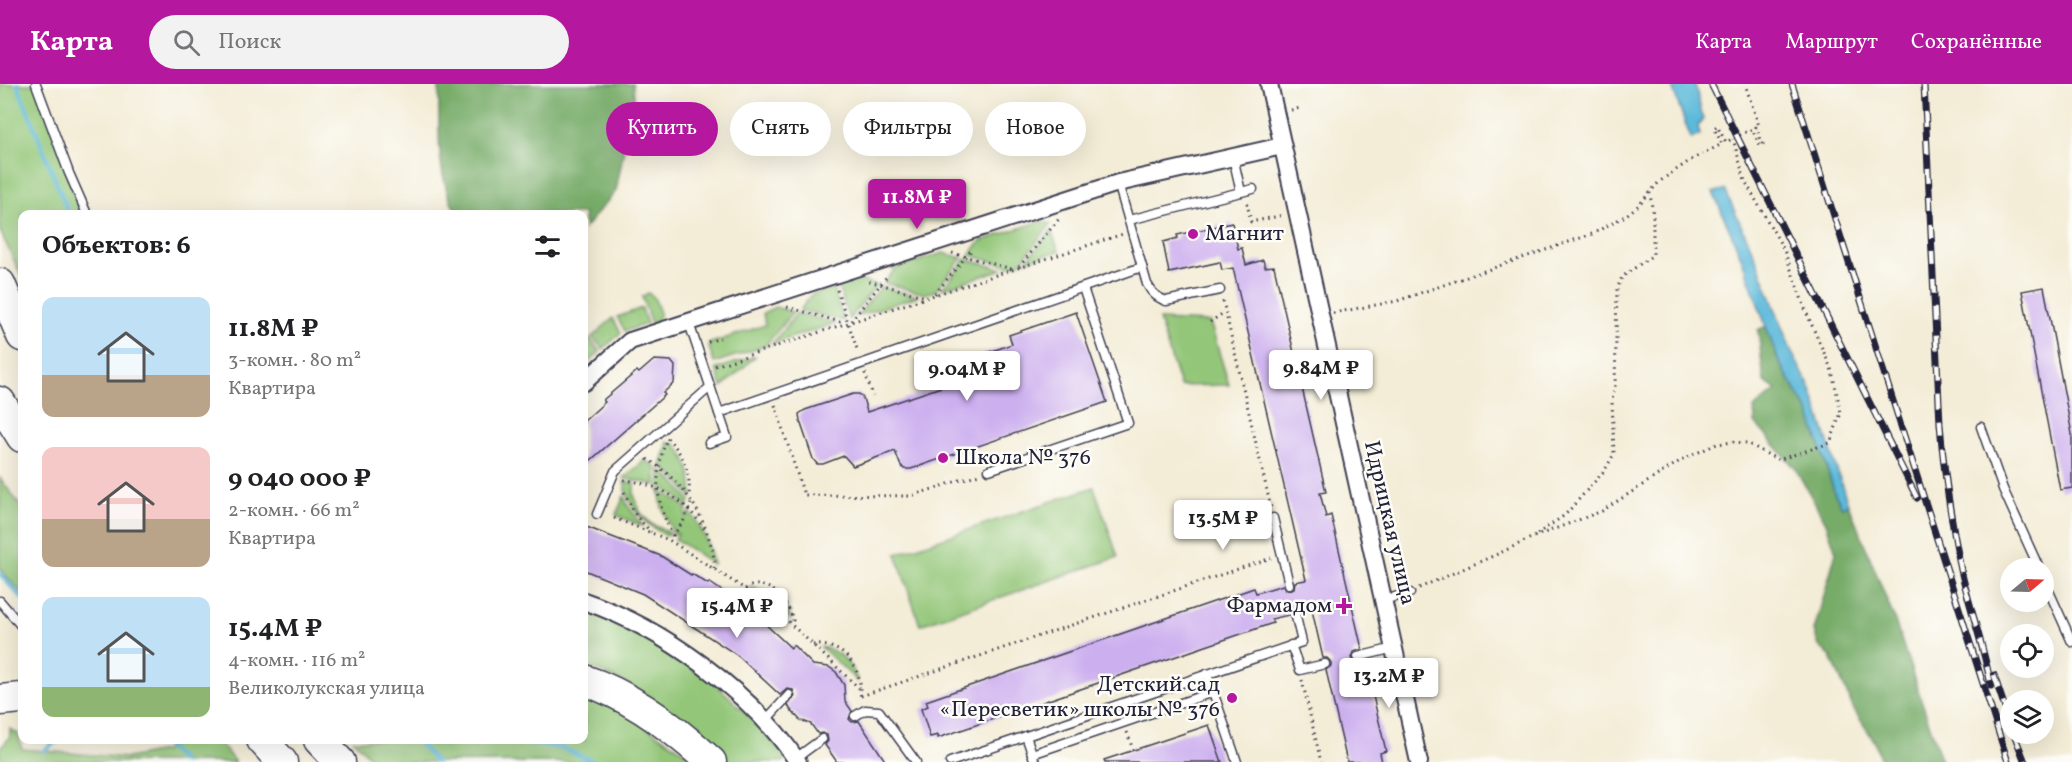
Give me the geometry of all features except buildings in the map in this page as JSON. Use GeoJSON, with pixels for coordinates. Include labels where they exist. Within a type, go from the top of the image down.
{"type":"FeatureCollection","features":[{"type":"Feature","properties":{"kind":"highway"},"geometry":{"type":"LineString","coordinates":[[0,284],[18,327]]}},
{"type":"Feature","properties":{"kind":"highway"},"geometry":{"type":"LineString","coordinates":[[0,310],[18,339]]}},
{"type":"Feature","properties":{"kind":"highway"},"geometry":{"type":"LineString","coordinates":[[0,402],[18,431]]}},
{"type":"Feature","properties":{"kind":"highway"},"geometry":{"type":"LineString","coordinates":[[588,681],[602,686],[644,710],[681,735],[711,762]]}},
{"type":"Feature","properties":{"kind":"highway"},"geometry":{"type":"LineString","coordinates":[[0,700],[18,698]]}},
{"type":"Feature","properties":{"kind":"highway"},"geometry":{"type":"LineString","coordinates":[[266,744],[282,762]]}},
{"type":"Feature","properties":{"kind":"highway"},"geometry":{"type":"LineString","coordinates":[[323,744],[340,762]]}},
{"type":"Feature","properties":{"kind":"street","name":"Идрицкая улица"},"geometry":{"type":"LineString","coordinates":[[1269,84],[1419,762]]}},
{"type":"Feature","properties":{"kind":"street"},"geometry":{"type":"LineString","coordinates":[[588,378],[630,341],[1118,183],[1282,146]]}},
{"type":"Feature","properties":{"kind":"street"},"geometry":{"type":"LineString","coordinates":[[588,603],[635,622],[670,642],[723,682],[765,721],[797,760]]}},
{"type":"Feature","properties":{"kind":"lane"},"geometry":{"type":"LineString","coordinates":[[36,84],[85,210]]}},
{"type":"Feature","properties":{"kind":"lane"},"geometry":{"type":"LineString","coordinates":[[1233,157],[1241,192]]}},
{"type":"Feature","properties":{"kind":"lane"},"geometry":{"type":"LineString","coordinates":[[1118,183],[1142,267],[1152,292],[1157,298],[1166,301],[1220,290]]}},
{"type":"Feature","properties":{"kind":"lane"},"geometry":{"type":"LineString","coordinates":[[1129,220],[1253,189]]}},
{"type":"Feature","properties":{"kind":"lane"},"geometry":{"type":"LineString","coordinates":[[719,413],[1142,267]]}},
{"type":"Feature","properties":{"kind":"lane"},"geometry":{"type":"LineString","coordinates":[[989,470],[1128,423],[1083,288]]}},
{"type":"Feature","properties":{"kind":"lane"},"geometry":{"type":"LineString","coordinates":[[689,322],[727,437],[709,443]]}},
{"type":"Feature","properties":{"kind":"lane"},"geometry":{"type":"LineString","coordinates":[[597,514],[615,471],[710,387]]}},
{"type":"Feature","properties":{"kind":"lane"},"geometry":{"type":"LineString","coordinates":[[1981,427],[2002,489],[2034,558]]}},
{"type":"Feature","properties":{"kind":"lane"},"geometry":{"type":"LineString","coordinates":[[1257,522],[1273,518],[1289,584]]}},
{"type":"Feature","properties":{"kind":"lane"},"geometry":{"type":"LineString","coordinates":[[1383,600],[1410,593]]}},
{"type":"Feature","properties":{"kind":"lane"},"geometry":{"type":"LineString","coordinates":[[2054,602],[2072,642]]}},
{"type":"Feature","properties":{"kind":"lane"},"geometry":{"type":"LineString","coordinates":[[2,606],[18,623]]}},
{"type":"Feature","properties":{"kind":"lane"},"geometry":{"type":"LineString","coordinates":[[950,762],[1302,642],[1295,614]]}},
{"type":"Feature","properties":{"kind":"lane"},"geometry":{"type":"LineString","coordinates":[[1291,645],[1300,669],[1325,664]]}},
{"type":"Feature","properties":{"kind":"lane"},"geometry":{"type":"LineString","coordinates":[[1358,657],[1394,648]]}},
{"type":"Feature","properties":{"kind":"lane"},"geometry":{"type":"LineString","coordinates":[[1207,674],[1237,762]]}},
{"type":"Feature","properties":{"kind":"lane"},"geometry":{"type":"LineString","coordinates":[[1026,736],[1033,758],[1213,692]]}},
{"type":"Feature","properties":{"kind":"lane"},"geometry":{"type":"LineString","coordinates":[[765,721],[789,695]]}},
{"type":"Feature","properties":{"kind":"lane"},"geometry":{"type":"LineString","coordinates":[[855,716],[865,710],[879,711],[916,762]]}},
{"type":"Feature","properties":{"kind":"lane"},"geometry":{"type":"LineString","coordinates":[[797,760],[822,739]]}},
{"type":"Feature","properties":{"kind":"path"},"geometry":{"type":"LineString","coordinates":[[1332,313],[1397,301],[1592,234],[1625,216],[1670,174],[1722,144],[1714,128],[1717,126],[1726,142],[1752,129],[1760,146],[1763,144],[1756,127],[1759,126],[1744,84]]}},
{"type":"Feature","properties":{"kind":"path"},"geometry":{"type":"LineString","coordinates":[[1410,593],[1531,538],[1602,512],[1683,459],[1717,444],[1747,443],[1778,460],[1830,443],[1841,413],[1832,371],[1807,314],[1784,250],[1745,181],[1733,139]]}},
{"type":"Feature","properties":{"kind":"path"},"geometry":{"type":"LineString","coordinates":[[1531,538],[1565,515],[1605,470],[1614,454],[1612,400],[1615,387],[1617,289],[1622,277],[1653,255],[1653,215],[1650,193]]}},
{"type":"Feature","properties":{"kind":"path"},"geometry":{"type":"LineString","coordinates":[[1236,205],[1247,203],[1251,222],[1297,212]]}},
{"type":"Feature","properties":{"kind":"path"},"geometry":{"type":"LineString","coordinates":[[1016,269],[1064,212]]}},
{"type":"Feature","properties":{"kind":"path"},"geometry":{"type":"LineString","coordinates":[[714,367],[1125,234]]}},
{"type":"Feature","properties":{"kind":"path"},"geometry":{"type":"LineString","coordinates":[[934,295],[972,248]]}},
{"type":"Feature","properties":{"kind":"path"},"geometry":{"type":"LineString","coordinates":[[944,251],[1016,269]]}},
{"type":"Feature","properties":{"kind":"path"},"geometry":{"type":"LineString","coordinates":[[848,323],[894,267]]}},
{"type":"Feature","properties":{"kind":"path"},"geometry":{"type":"LineString","coordinates":[[859,278],[928,297]]}},
{"type":"Feature","properties":{"kind":"path"},"geometry":{"type":"LineString","coordinates":[[835,286],[873,396]]}},
{"type":"Feature","properties":{"kind":"path"},"geometry":{"type":"LineString","coordinates":[[1220,290],[1273,518]]}},
{"type":"Feature","properties":{"kind":"path"},"geometry":{"type":"LineString","coordinates":[[777,305],[848,323]]}},
{"type":"Feature","properties":{"kind":"path"},"geometry":{"type":"LineString","coordinates":[[1210,322],[1225,312]]}},
{"type":"Feature","properties":{"kind":"path"},"geometry":{"type":"LineString","coordinates":[[706,343],[720,338]]}},
{"type":"Feature","properties":{"kind":"path"},"geometry":{"type":"LineString","coordinates":[[771,395],[804,495],[911,496],[989,470]]}},
{"type":"Feature","properties":{"kind":"path"},"geometry":{"type":"LineString","coordinates":[[673,536],[663,517],[657,487],[659,467],[667,438],[676,447],[687,470],[690,483],[689,496]]}},
{"type":"Feature","properties":{"kind":"path"},"geometry":{"type":"LineString","coordinates":[[645,458],[674,479],[689,496],[708,536],[714,557],[714,570]]}},
{"type":"Feature","properties":{"kind":"path"},"geometry":{"type":"LineString","coordinates":[[622,479],[657,487],[668,492],[689,509],[708,536]]}},
{"type":"Feature","properties":{"kind":"path"},"geometry":{"type":"LineString","coordinates":[[624,492],[636,516],[653,533]]}},
{"type":"Feature","properties":{"kind":"path"},"geometry":{"type":"LineString","coordinates":[[669,540],[684,520],[692,501]]}},
{"type":"Feature","properties":{"kind":"path"},"geometry":{"type":"LineString","coordinates":[[614,518],[669,540],[745,589],[790,624],[859,688],[860,678],[850,659],[835,648],[823,644],[813,645]]}},
{"type":"Feature","properties":{"kind":"path"},"geometry":{"type":"LineString","coordinates":[[861,696],[1282,555]]}},
{"type":"Feature","properties":{"kind":"path"},"geometry":{"type":"LineString","coordinates":[[745,589],[754,585],[773,590],[781,596],[792,613],[793,620],[790,624]]}},
{"type":"Feature","properties":{"kind":"path"},"geometry":{"type":"LineString","coordinates":[[1300,669],[1321,762]]}},
{"type":"Feature","properties":{"kind":"green space"},"geometry":{"type":"Polygon","coordinates":[[[0,84],[37,84],[84,210],[18,210],[18,269],[0,231],[0,84]]]}},
{"type":"Feature","properties":{"kind":"green space"},"geometry":{"type":"Polygon","coordinates":[[[439,84],[633,84],[633,102],[606,102],[606,156],[623,156],[616,191],[588,224],[588,210],[455,210],[445,184],[440,151],[439,84]]]}},
{"type":"Feature","properties":{"kind":"green space"},"geometry":{"type":"Polygon","coordinates":[[[1041,221],[1051,224],[1020,263],[1010,266],[969,255],[981,241],[1041,221]]]}},
{"type":"Feature","properties":{"kind":"green space"},"geometry":{"type":"Polygon","coordinates":[[[1051,231],[1059,251],[1026,261],[1051,231]]]}},
{"type":"Feature","properties":{"kind":"green space"},"geometry":{"type":"Polygon","coordinates":[[[943,253],[962,258],[935,291],[925,294],[884,283],[896,268],[943,253]]]}},
{"type":"Feature","properties":{"kind":"green space"},"geometry":{"type":"Polygon","coordinates":[[[966,259],[1003,269],[942,289],[966,259]]]}},
{"type":"Feature","properties":{"kind":"green space"},"geometry":{"type":"Polygon","coordinates":[[[858,280],[877,285],[849,319],[838,287],[858,280]]]}},
{"type":"Feature","properties":{"kind":"green space"},"geometry":{"type":"Polygon","coordinates":[[[881,287],[918,296],[857,316],[881,287]]]}},
{"type":"Feature","properties":{"kind":"green space"},"geometry":{"type":"Polygon","coordinates":[[[833,288],[844,321],[800,310],[811,295],[833,288]]]}},
{"type":"Feature","properties":{"kind":"green space"},"geometry":{"type":"Polygon","coordinates":[[[648,293],[654,297],[660,313],[656,321],[651,323],[642,297],[648,293]]]}},
{"type":"Feature","properties":{"kind":"green space"},"geometry":{"type":"Polygon","coordinates":[[[775,307],[793,312],[765,346],[714,363],[708,344],[765,325],[763,313],[775,307]]]}},
{"type":"Feature","properties":{"kind":"green space"},"geometry":{"type":"Polygon","coordinates":[[[642,308],[647,324],[625,331],[617,317],[642,308]]]}},
{"type":"Feature","properties":{"kind":"green space"},"geometry":{"type":"Polygon","coordinates":[[[797,313],[836,323],[772,344],[797,313]]]}},
{"type":"Feature","properties":{"kind":"green space"},"geometry":{"type":"Polygon","coordinates":[[[613,318],[621,333],[603,349],[592,337],[613,318]]]}},
{"type":"Feature","properties":{"kind":"green space"},"geometry":{"type":"Polygon","coordinates":[[[1159,320],[1210,322],[1229,385],[1180,386],[1159,320]]]}},
{"type":"Feature","properties":{"kind":"green space"},"geometry":{"type":"Polygon","coordinates":[[[1766,326],[1779,362],[1810,414],[1835,494],[1842,507],[1848,504],[1853,515],[1894,618],[1942,762],[1881,762],[1875,742],[1854,710],[1831,657],[1819,646],[1814,631],[1836,552],[1826,523],[1795,468],[1755,423],[1754,408],[1776,390],[1764,381],[1758,330],[1766,326]]]}},
{"type":"Feature","properties":{"kind":"green space"},"geometry":{"type":"Polygon","coordinates":[[[590,339],[600,352],[588,362],[588,341],[590,339]]]}},
{"type":"Feature","properties":{"kind":"green space"},"geometry":{"type":"Polygon","coordinates":[[[756,356],[722,387],[716,369],[756,356]]]}},
{"type":"Feature","properties":{"kind":"green space"},"geometry":{"type":"Polygon","coordinates":[[[668,442],[672,445],[674,442],[686,461],[691,475],[692,497],[661,466],[668,442]]]}},
{"type":"Feature","properties":{"kind":"green space"},"geometry":{"type":"Polygon","coordinates":[[[645,460],[656,467],[656,485],[624,478],[645,460]]]}},
{"type":"Feature","properties":{"kind":"green space"},"geometry":{"type":"Polygon","coordinates":[[[660,470],[690,500],[688,506],[659,486],[660,470]]]}},
{"type":"Feature","properties":{"kind":"green space"},"geometry":{"type":"Polygon","coordinates":[[[0,478],[18,503],[18,589],[0,569],[0,478]]]}},
{"type":"Feature","properties":{"kind":"green space"},"geometry":{"type":"Polygon","coordinates":[[[624,482],[634,483],[634,495],[640,512],[651,524],[670,534],[667,536],[659,531],[638,514],[629,500],[624,482]]]}},
{"type":"Feature","properties":{"kind":"green space"},"geometry":{"type":"Polygon","coordinates":[[[1094,487],[1118,557],[920,625],[896,554],[1094,487]]]}},
{"type":"Feature","properties":{"kind":"green space"},"geometry":{"type":"Polygon","coordinates":[[[659,490],[687,509],[685,514],[687,517],[690,512],[705,536],[713,564],[675,539],[678,534],[673,533],[662,507],[659,490]]]}},
{"type":"Feature","properties":{"kind":"green space"},"geometry":{"type":"Polygon","coordinates":[[[624,496],[628,506],[643,526],[616,515],[624,496]]]}},
{"type":"Feature","properties":{"kind":"green space"},"geometry":{"type":"Polygon","coordinates":[[[749,587],[776,596],[789,612],[791,619],[749,587]]]}},
{"type":"Feature","properties":{"kind":"green space"},"geometry":{"type":"Polygon","coordinates":[[[588,611],[638,633],[672,652],[704,674],[728,695],[787,757],[783,762],[729,762],[720,751],[631,686],[588,666],[588,611]]]}},
{"type":"Feature","properties":{"kind":"green space"},"geometry":{"type":"Polygon","coordinates":[[[821,647],[834,651],[844,659],[858,682],[821,647]]]}},
{"type":"Feature","properties":{"kind":"green space"},"geometry":{"type":"Polygon","coordinates":[[[588,690],[700,762],[375,762],[357,744],[588,744],[588,690]]]}},
{"type":"Feature","properties":{"kind":"green space"},"geometry":{"type":"Polygon","coordinates":[[[10,729],[18,734],[18,744],[21,744],[22,749],[128,758],[172,749],[168,744],[220,744],[235,762],[0,762],[0,748],[10,737],[10,729]]]}},
{"type":"Feature","properties":{"kind":"water"},"geometry":{"type":"Polygon","coordinates":[[[1671,84],[1695,84],[1703,119],[1698,126],[1700,135],[1691,139],[1671,84]]]}},
{"type":"Feature","properties":{"kind":"water"},"geometry":{"type":"Polygon","coordinates":[[[1725,190],[1755,256],[1792,353],[1811,389],[1848,504],[1842,507],[1835,494],[1810,414],[1779,362],[1739,252],[1713,192],[1725,190]]]}},
{"type":"Feature","properties":{"kind":"waterway"},"geometry":{"type":"LineString","coordinates":[[17,84],[67,210]]}},
{"type":"Feature","properties":{"kind":"waterway"},"geometry":{"type":"LineString","coordinates":[[0,574],[18,594]]}},
{"type":"Feature","properties":{"kind":"waterway"},"geometry":{"type":"LineString","coordinates":[[44,751],[52,744]]}},
{"type":"Feature","properties":{"kind":"waterway"},"geometry":{"type":"LineString","coordinates":[[164,744],[183,762]]}},
{"type":"Feature","properties":{"kind":"waterway"},"geometry":{"type":"LineString","coordinates":[[420,744],[436,762]]}},
{"type":"Feature","properties":{"kind":"waterway"},"geometry":{"type":"LineString","coordinates":[[534,744],[562,748],[595,762]]}},
{"type":"Feature","properties":{"kind":"railway"},"geometry":{"type":"LineString","coordinates":[[1711,84],[1917,498]]}},
{"type":"Feature","properties":{"kind":"railway"},"geometry":{"type":"LineString","coordinates":[[1792,84],[2008,762]]}},
{"type":"Feature","properties":{"kind":"railway"},"geometry":{"type":"LineString","coordinates":[[1924,84],[1940,424],[1944,461],[1961,570],[1991,686]]}},
{"type":"Feature","properties":{"kind":"railway"},"geometry":{"type":"LineString","coordinates":[[1994,675],[2000,693]]}},
{"type":"Feature","properties":{"kind":"railway"},"geometry":{"type":"LineString","coordinates":[[2018,744],[2025,762]]}},
{"type":"Feature","properties":{"kind":"place","name":"Магнит"},"geometry":{"type":"Point","coordinates":[1193,234]}},
{"type":"Feature","properties":{"kind":"place","name":"Школа № 376"},"geometry":{"type":"Point","coordinates":[943,458]}},
{"type":"Feature","properties":{"kind":"place","name":"Фармадом"},"geometry":{"type":"Point","coordinates":[1344,606]}},
{"type":"Feature","properties":{"kind":"place","name":"Детский сад «Пересветик» школы № 376"},"geometry":{"type":"Point","coordinates":[1232,698]}}]}
